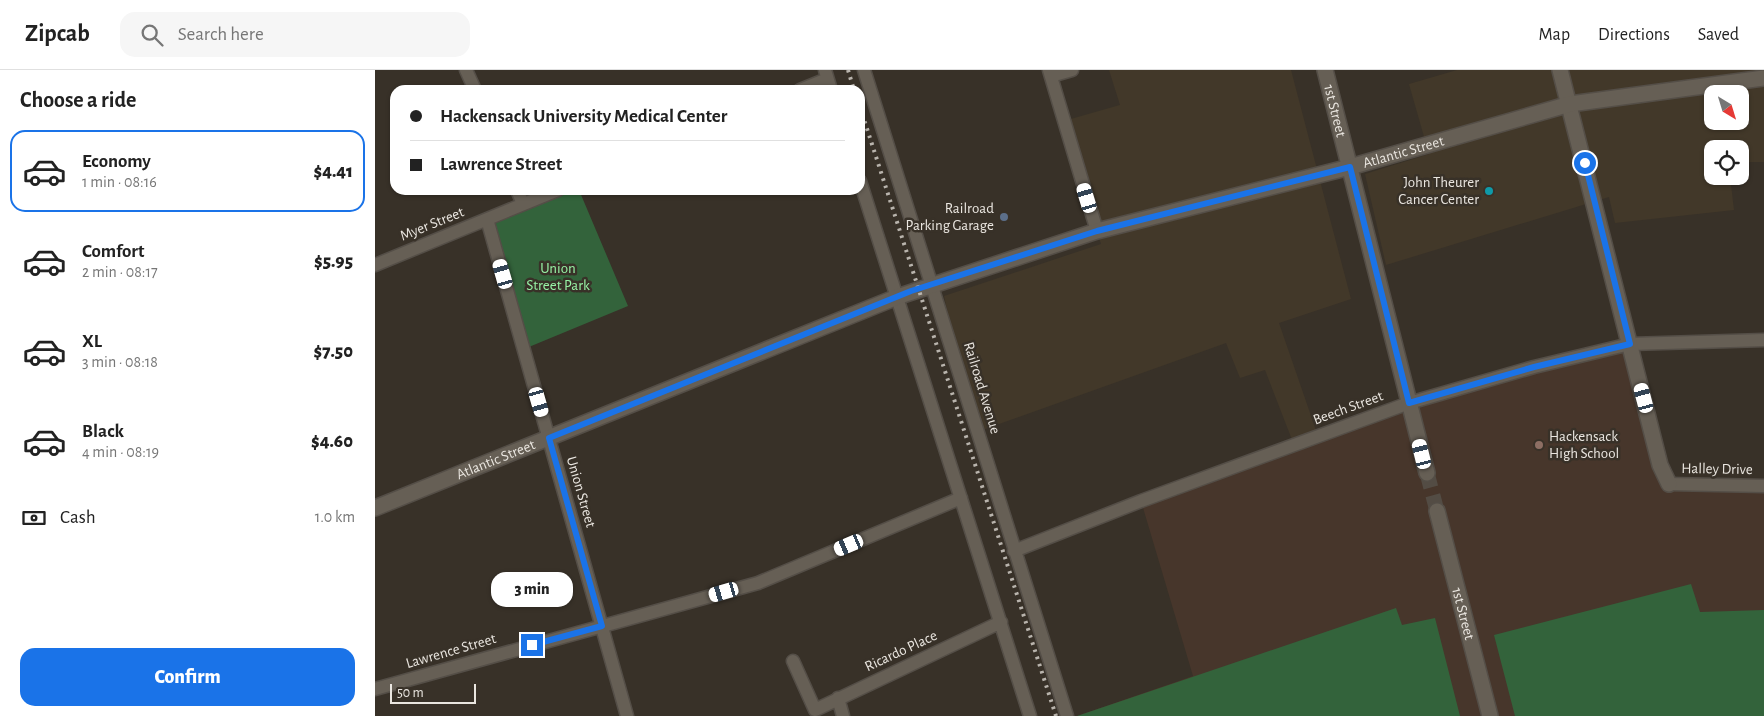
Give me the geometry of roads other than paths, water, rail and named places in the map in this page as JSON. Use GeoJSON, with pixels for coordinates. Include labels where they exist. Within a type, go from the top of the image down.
{"type":"FeatureCollection","features":[{"type":"Feature","properties":{"kind":"street"},"geometry":{"type":"LineString","coordinates":[[466,70],[473,85]]}},
{"type":"Feature","properties":{"kind":"street","name":"Railroad Avenue"},"geometry":{"type":"LineString","coordinates":[[864,70],[933,284],[1067,716]]}},
{"type":"Feature","properties":{"kind":"street"},"geometry":{"type":"LineString","coordinates":[[1072,70],[1050,73],[1097,231]]}},
{"type":"Feature","properties":{"kind":"street","name":"1st Street"},"geometry":{"type":"LineString","coordinates":[[1325,70],[1427,473]]}},
{"type":"Feature","properties":{"kind":"street"},"geometry":{"type":"LineString","coordinates":[[1559,70],[1570,104],[1661,465],[1669,484]]}},
{"type":"Feature","properties":{"kind":"street","name":"Atlantic Street"},"geometry":{"type":"LineString","coordinates":[[375,508],[897,297],[1097,231],[1350,167],[1570,104],[1764,78]]}},
{"type":"Feature","properties":{"kind":"street"},"geometry":{"type":"LineString","coordinates":[[814,85],[828,80]]}},
{"type":"Feature","properties":{"kind":"street"},"geometry":{"type":"LineString","coordinates":[[519,195],[523,204]]}},
{"type":"Feature","properties":{"kind":"street","name":"Myer Street"},"geometry":{"type":"LineString","coordinates":[[375,265],[546,195]]}},
{"type":"Feature","properties":{"kind":"street"},"geometry":{"type":"LineString","coordinates":[[864,195],[1030,716]]}},
{"type":"Feature","properties":{"kind":"street","name":"Union Street"},"geometry":{"type":"LineString","coordinates":[[487,219],[627,716]]}},
{"type":"Feature","properties":{"kind":"street","name":"Beech Street"},"geometry":{"type":"LineString","coordinates":[[1014,550],[1141,501],[1409,403],[1542,365],[1630,344],[1764,340]]}},
{"type":"Feature","properties":{"kind":"street","name":"Halley Drive"},"geometry":{"type":"LineString","coordinates":[[1669,484],[1764,486]]}},
{"type":"Feature","properties":{"kind":"street","name":"Lawrence Street"},"geometry":{"type":"LineString","coordinates":[[375,689],[758,583],[961,498]]}},
{"type":"Feature","properties":{"kind":"street","name":"1st Street"},"geometry":{"type":"LineString","coordinates":[[1437,511],[1490,716]]}},
{"type":"Feature","properties":{"kind":"street","name":"Ricardo Place"},"geometry":{"type":"LineString","coordinates":[[793,661],[815,710],[1001,622]]}},
{"type":"Feature","properties":{"kind":"street"},"geometry":{"type":"LineString","coordinates":[[838,698],[843,716]]}},
{"type":"Feature","properties":{"kind":"tunnel"},"geometry":{"type":"LineString","coordinates":[[1427,473],[1437,511]]}},
{"type":"Feature","properties":{"kind":"railway"},"geometry":{"type":"LineString","coordinates":[[848,70],[852,85]]}},
{"type":"Feature","properties":{"kind":"railway"},"geometry":{"type":"LineString","coordinates":[[865,123],[1056,716]]}},
{"type":"Feature","properties":{"kind":"place","name":"John Theurer Cancer Center"},"geometry":{"type":"Point","coordinates":[1489,191]}},
{"type":"Feature","properties":{"kind":"place","name":"Railroad Parking Garage"},"geometry":{"type":"Point","coordinates":[1004,217]}},
{"type":"Feature","properties":{"kind":"place","name":"Hackensack High School"},"geometry":{"type":"Point","coordinates":[1539,445]}},
{"type":"Feature","properties":{"kind":"park label","name":"Union Street Park"},"geometry":{"type":"Point","coordinates":[558,276]}}]}
